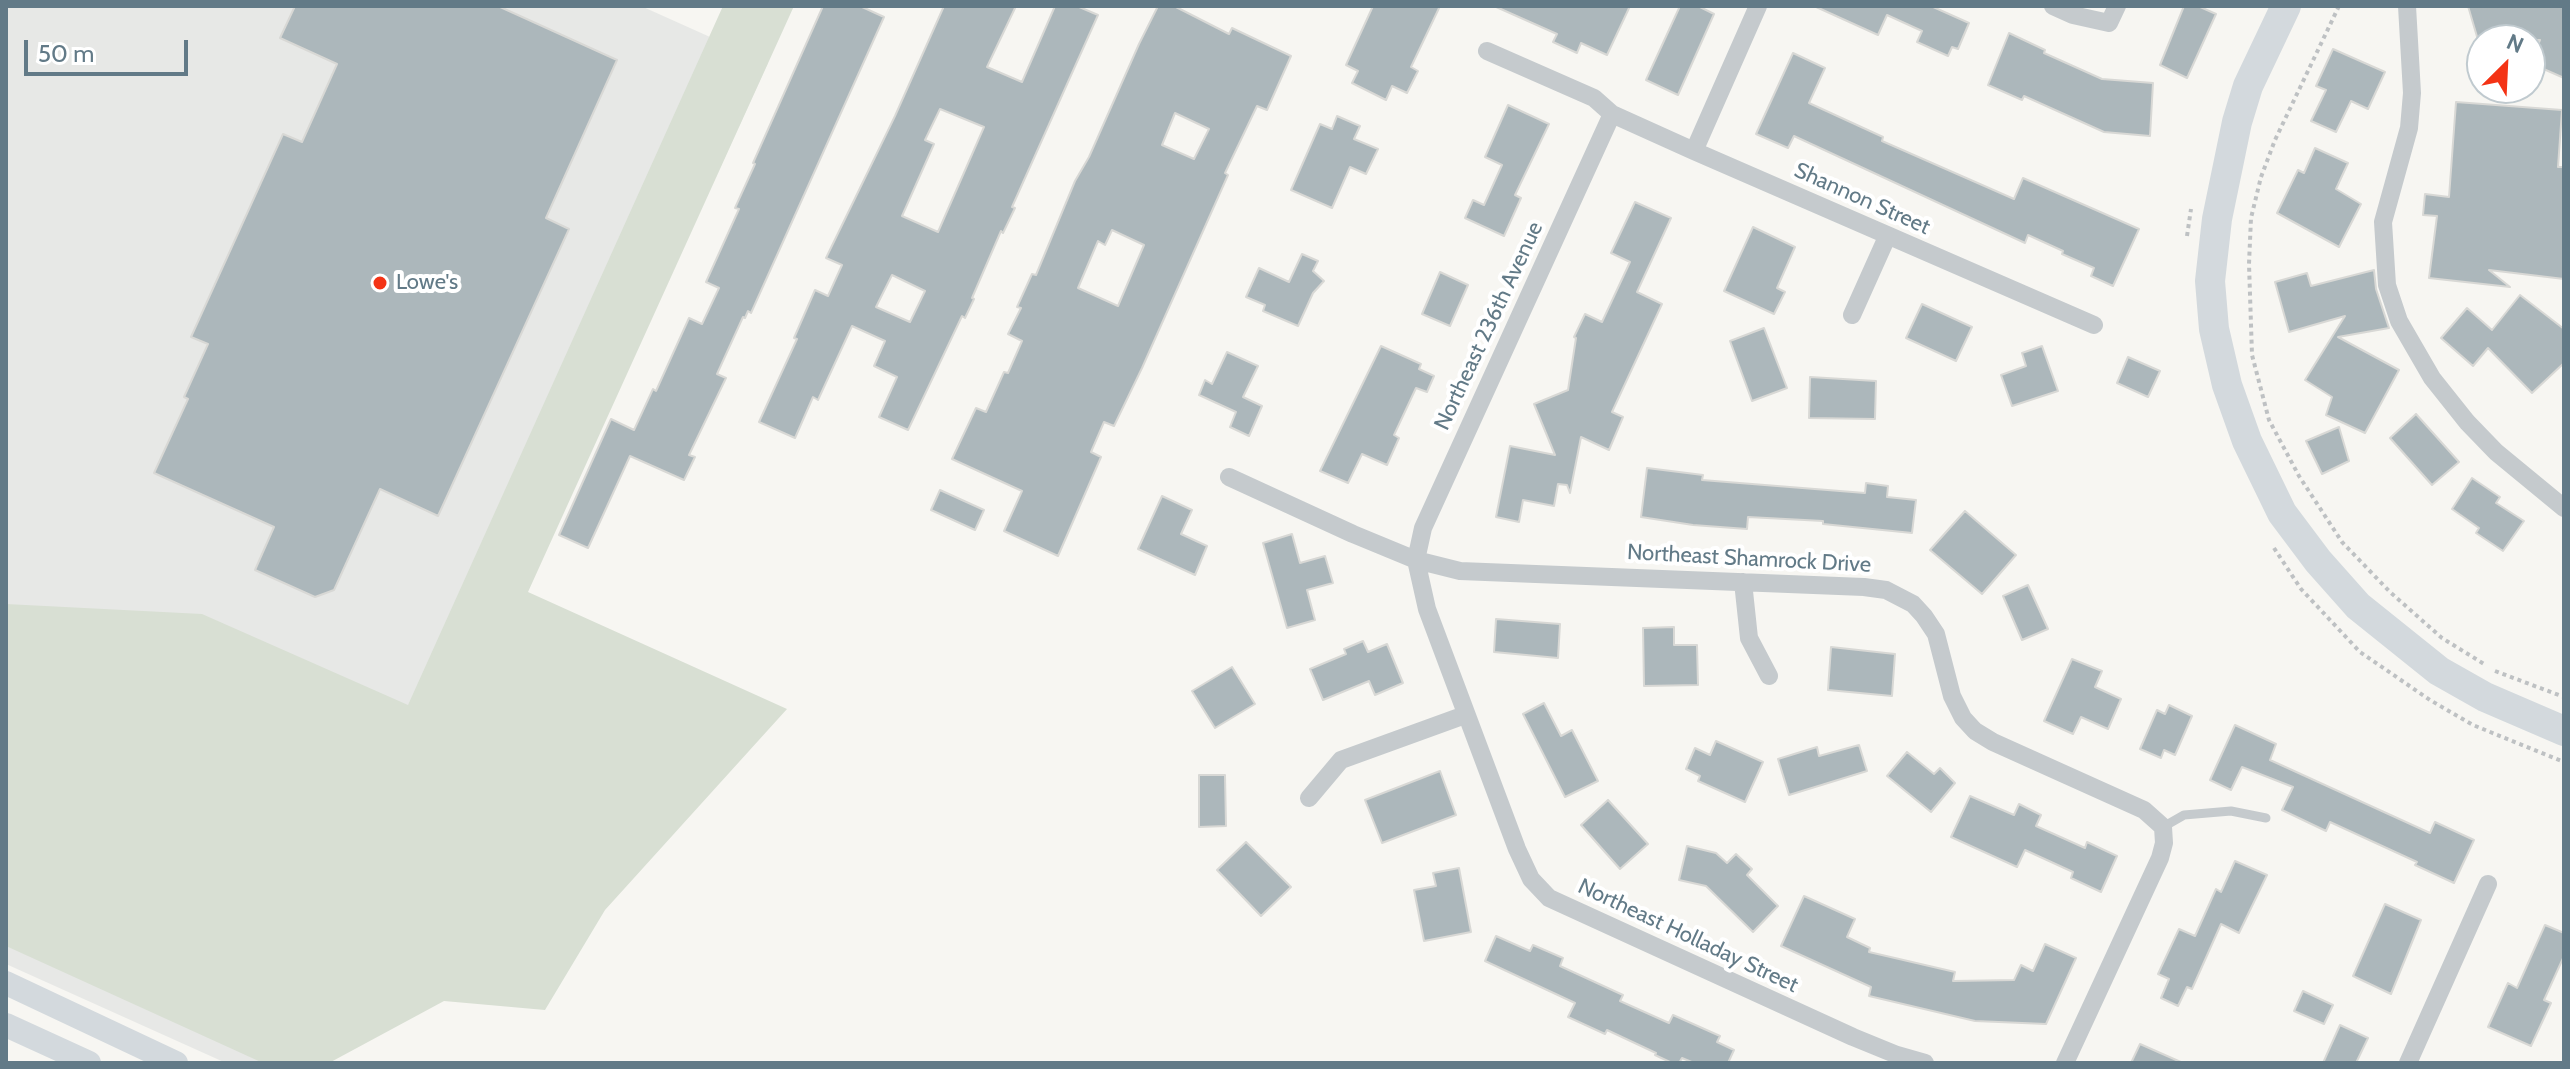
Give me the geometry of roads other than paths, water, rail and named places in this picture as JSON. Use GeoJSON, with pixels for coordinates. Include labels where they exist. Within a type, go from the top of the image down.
{"type":"FeatureCollection","features":[{"type":"Feature","properties":{"kind":"highway"},"geometry":{"type":"LineString","coordinates":[[2286,6],[2248,86],[2237,122],[2217,219],[2210,281],[2214,329],[2227,385],[2247,441],[2282,513],[2318,561],[2358,606],[2439,671],[2485,697],[2564,731]]}},
{"type":"Feature","properties":{"kind":"main road"},"geometry":{"type":"LineString","coordinates":[[6,983],[176,1063]]}},
{"type":"Feature","properties":{"kind":"main road"},"geometry":{"type":"LineString","coordinates":[[6,1025],[89,1063]]}},
{"type":"Feature","properties":{"kind":"street"},"geometry":{"type":"LineString","coordinates":[[1694,151],[1758,6]]}},
{"type":"Feature","properties":{"kind":"street"},"geometry":{"type":"LineString","coordinates":[[2053,6],[2073,15],[2113,14]]}},
{"type":"Feature","properties":{"kind":"street"},"geometry":{"type":"LineString","coordinates":[[2407,6],[2412,93],[2409,128],[2383,222],[2387,285],[2399,321],[2432,378],[2496,452],[2564,508]]}},
{"type":"Feature","properties":{"kind":"street","name":"Shannon Street"},"geometry":{"type":"LineString","coordinates":[[1487,51],[1594,98],[1612,114],[2094,325]]}},
{"type":"Feature","properties":{"kind":"street","name":"Northeast 236th Avenue"},"geometry":{"type":"LineString","coordinates":[[1416,560],[1423,528],[1612,114]]}},
{"type":"Feature","properties":{"kind":"street"},"geometry":{"type":"LineString","coordinates":[[1852,315],[1887,237]]}},
{"type":"Feature","properties":{"kind":"street","name":"Northeast Shamrock Drive"},"geometry":{"type":"LineString","coordinates":[[1229,477],[1416,560],[1460,571],[1886,590],[1913,604],[1936,634],[1952,696],[1963,718],[1975,731],[2144,810],[2163,827]]}},
{"type":"Feature","properties":{"kind":"street","name":"Northeast Holladay Street"},"geometry":{"type":"LineString","coordinates":[[1416,560],[1427,609],[1517,849],[1531,879],[1549,898],[1853,1037],[1925,1063]]}},
{"type":"Feature","properties":{"kind":"street"},"geometry":{"type":"LineString","coordinates":[[1743,582],[1749,638],[1769,676]]}},
{"type":"Feature","properties":{"kind":"street"},"geometry":{"type":"LineString","coordinates":[[1309,798],[1341,760],[1465,715]]}},
{"type":"Feature","properties":{"kind":"street"},"geometry":{"type":"LineString","coordinates":[[2065,1063],[2160,858],[2164,843],[2163,827]]}},
{"type":"Feature","properties":{"kind":"street"},"geometry":{"type":"LineString","coordinates":[[2408,1063],[2488,884]]}},
{"type":"Feature","properties":{"kind":"lane"},"geometry":{"type":"LineString","coordinates":[[2163,827],[2184,815],[2231,811],[2266,818]]}},
{"type":"Feature","properties":{"kind":"place","name":"Lowe's"},"geometry":{"type":"Point","coordinates":[380,283]}}]}
